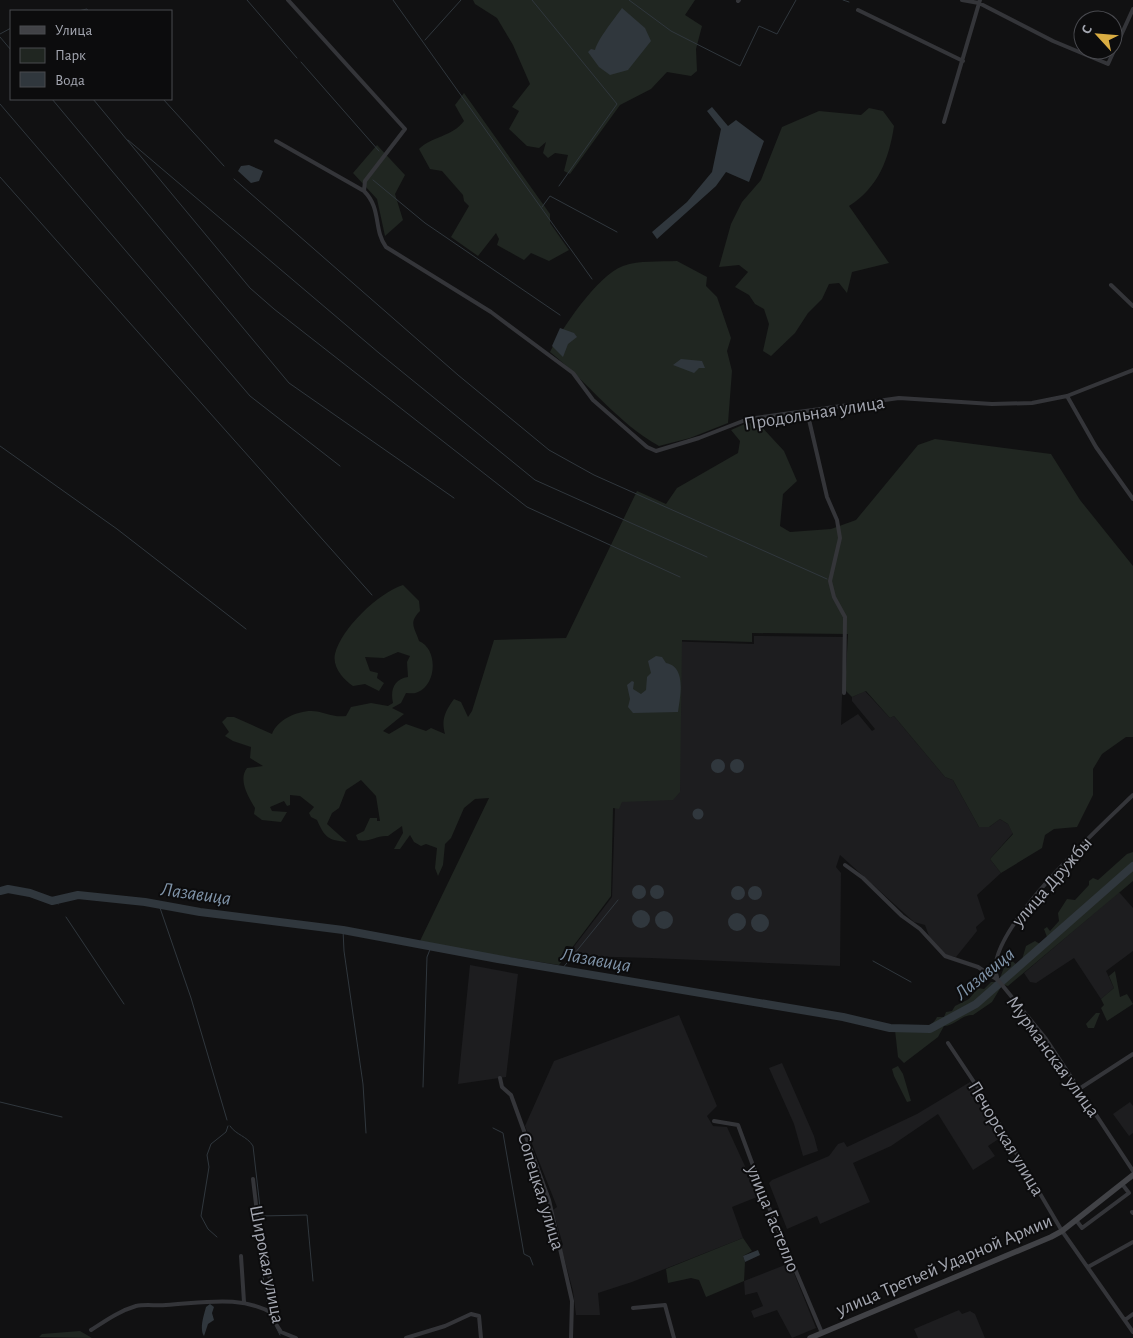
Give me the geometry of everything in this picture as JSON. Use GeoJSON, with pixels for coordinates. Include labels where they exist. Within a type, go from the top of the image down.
{"type":"FeatureCollection","features":[{"type":"Feature","properties":{"kind":"main road","name":"улица Третьей Ударной Армии"},"geometry":{"type":"LineString","coordinates":[[810,1338],[1062,1231],[1133,1175]]}},
{"type":"Feature","properties":{"kind":"street"},"geometry":{"type":"LineString","coordinates":[[288,0],[406,129],[365,181],[364,191]]}},
{"type":"Feature","properties":{"kind":"street"},"geometry":{"type":"LineString","coordinates":[[962,0],[980,1],[1053,41],[1108,64],[1133,9]]}},
{"type":"Feature","properties":{"kind":"street"},"geometry":{"type":"LineString","coordinates":[[944,122],[980,1]]}},
{"type":"Feature","properties":{"kind":"street"},"geometry":{"type":"LineString","coordinates":[[858,10],[963,60]]}},
{"type":"Feature","properties":{"kind":"street","name":"Продольная улица"},"geometry":{"type":"LineString","coordinates":[[276,142],[364,191],[371,198],[376,208],[382,241],[386,247],[491,312],[573,373],[593,400],[647,447],[656,451],[699,438],[748,419],[899,398],[992,404],[1032,403],[1067,396],[1133,370]]}},
{"type":"Feature","properties":{"kind":"street"},"geometry":{"type":"LineString","coordinates":[[1111,285],[1133,306]]}},
{"type":"Feature","properties":{"kind":"street"},"geometry":{"type":"LineString","coordinates":[[1067,396],[1096,446],[1133,499]]}},
{"type":"Feature","properties":{"kind":"street"},"geometry":{"type":"LineString","coordinates":[[807,411],[827,497],[837,520],[840,538],[830,581],[834,597],[845,617],[844,693]]}},
{"type":"Feature","properties":{"kind":"street","name":"улица Дружбы"},"geometry":{"type":"LineString","coordinates":[[998,980],[994,969],[995,960],[1005,935],[1016,919],[1082,845],[1133,795]]}},
{"type":"Feature","properties":{"kind":"street","name":"Мурманская улица"},"geometry":{"type":"LineString","coordinates":[[845,865],[863,878],[902,916],[920,929],[945,956],[978,967],[998,980],[1046,1039],[1133,1171]]}},
{"type":"Feature","properties":{"kind":"street","name":"Печорская улица"},"geometry":{"type":"LineString","coordinates":[[948,1043],[976,1085],[1062,1231],[1133,1332]]}},
{"type":"Feature","properties":{"kind":"street"},"geometry":{"type":"LineString","coordinates":[[1080,1089],[1133,1054]]}},
{"type":"Feature","properties":{"kind":"street","name":"Сопецкая улица"},"geometry":{"type":"LineString","coordinates":[[500,1078],[502,1087],[511,1095],[549,1200],[572,1301],[571,1338]]}},
{"type":"Feature","properties":{"kind":"street","name":"улица Гастелло"},"geometry":{"type":"LineString","coordinates":[[714,1121],[738,1124],[765,1198],[822,1333]]}},
{"type":"Feature","properties":{"kind":"street","name":"Широкая улица"},"geometry":{"type":"LineString","coordinates":[[253,1179],[260,1247],[275,1297],[276,1324],[281,1332],[296,1338]]}},
{"type":"Feature","properties":{"kind":"street"},"geometry":{"type":"LineString","coordinates":[[1076,1220],[1082,1228],[1129,1192],[1122,1184]]}},
{"type":"Feature","properties":{"kind":"street"},"geometry":{"type":"LineString","coordinates":[[1088,1267],[1133,1242]]}},
{"type":"Feature","properties":{"kind":"street"},"geometry":{"type":"LineString","coordinates":[[241,1256],[244,1302]]}},
{"type":"Feature","properties":{"kind":"street"},"geometry":{"type":"LineString","coordinates":[[91,1330],[117,1314],[136,1306],[210,1301],[244,1302],[265,1308],[276,1315]]}},
{"type":"Feature","properties":{"kind":"street"},"geometry":{"type":"LineString","coordinates":[[633,1308],[665,1305],[674,1338]]}},
{"type":"Feature","properties":{"kind":"street"},"geometry":{"type":"LineString","coordinates":[[406,1338],[445,1326],[471,1314],[479,1316],[480,1338]]}},
{"type":"Feature","properties":{"kind":"street"},"geometry":{"type":"LineString","coordinates":[[1125,1320],[1133,1314]]}},
{"type":"Feature","properties":{"kind":"shaded area"},"geometry":{"type":"Polygon","coordinates":[[[754,636],[844,637],[841,725],[858,714],[872,731],[875,729],[852,701],[852,697],[865,691],[890,718],[894,716],[945,777],[953,780],[979,827],[989,827],[1000,819],[1008,824],[1013,833],[990,859],[1001,873],[977,895],[985,919],[976,927],[977,931],[956,957],[946,955],[929,936],[925,925],[914,922],[840,855],[836,867],[841,873],[840,966],[651,958],[579,956],[575,958],[569,953],[612,897],[615,808],[663,641],[754,644],[754,636]]]}},
{"type":"Feature","properties":{"kind":"shaded area"},"geometry":{"type":"Polygon","coordinates":[[[1119,892],[1133,908],[1133,951],[1106,971],[1114,988],[1101,999],[1074,958],[1036,983],[1030,982],[1024,973],[1119,892]]]}},
{"type":"Feature","properties":{"kind":"shaded area"},"geometry":{"type":"Polygon","coordinates":[[[470,965],[518,974],[506,1077],[458,1084],[470,965]]]}},
{"type":"Feature","properties":{"kind":"shaded area"},"geometry":{"type":"Polygon","coordinates":[[[679,1015],[717,1106],[707,1116],[713,1126],[727,1127],[755,1188],[757,1197],[732,1207],[743,1238],[632,1282],[598,1293],[600,1315],[576,1315],[573,1291],[561,1246],[563,1245],[553,1210],[557,1207],[525,1126],[554,1061],[679,1015]]]}},
{"type":"Feature","properties":{"kind":"shaded area"},"geometry":{"type":"Polygon","coordinates":[[[782,1063],[814,1136],[818,1151],[803,1156],[794,1124],[769,1068],[782,1063]]]}},
{"type":"Feature","properties":{"kind":"shaded area"},"geometry":{"type":"Polygon","coordinates":[[[970,1082],[1003,1136],[988,1146],[995,1156],[973,1170],[938,1114],[891,1146],[853,1163],[870,1202],[820,1224],[817,1216],[787,1229],[769,1183],[772,1180],[829,1156],[838,1144],[844,1142],[847,1147],[917,1114],[970,1082]]]}},
{"type":"Feature","properties":{"kind":"shaded area"},"geometry":{"type":"Polygon","coordinates":[[[1130,1102],[1133,1106],[1133,1133],[1129,1136],[1113,1114],[1130,1102]]]}},
{"type":"Feature","properties":{"kind":"shaded area"},"geometry":{"type":"Polygon","coordinates":[[[790,1263],[816,1328],[792,1338],[777,1310],[754,1318],[751,1311],[763,1306],[757,1292],[745,1295],[744,1281],[790,1263]]]}},
{"type":"Feature","properties":{"kind":"shaded area"},"geometry":{"type":"Polygon","coordinates":[[[959,1310],[962,1314],[970,1311],[975,1314],[985,1338],[918,1338],[914,1329],[959,1310]]]}},
{"type":"Feature","properties":{"kind":"green space"},"geometry":{"type":"Polygon","coordinates":[[[473,0],[695,0],[685,15],[702,26],[696,49],[697,71],[691,76],[667,72],[651,89],[620,105],[570,174],[564,171],[568,155],[555,153],[548,158],[543,153],[546,142],[539,148],[527,146],[509,129],[519,111],[512,107],[530,84],[513,45],[497,18],[475,4],[473,0]]]}},
{"type":"Feature","properties":{"kind":"green space"},"geometry":{"type":"Polygon","coordinates":[[[464,93],[550,214],[550,223],[569,250],[549,261],[531,253],[524,260],[497,245],[499,239],[496,233],[478,256],[451,237],[469,206],[464,201],[463,195],[442,171],[430,169],[419,149],[430,141],[454,130],[464,121],[455,105],[464,93]]]}},
{"type":"Feature","properties":{"kind":"green space"},"geometry":{"type":"Polygon","coordinates":[[[869,108],[883,111],[894,126],[892,138],[885,161],[875,181],[868,191],[849,206],[889,263],[852,272],[847,293],[839,283],[829,284],[822,299],[808,313],[795,333],[771,356],[763,351],[769,324],[764,309],[755,304],[749,295],[735,287],[748,272],[739,265],[719,267],[731,224],[742,202],[761,180],[782,127],[819,111],[861,115],[869,108]]]}},
{"type":"Feature","properties":{"kind":"green space"},"geometry":{"type":"Polygon","coordinates":[[[377,145],[405,175],[395,194],[403,220],[385,236],[377,199],[353,173],[377,145]]]}},
{"type":"Feature","properties":{"kind":"green space"},"geometry":{"type":"Polygon","coordinates":[[[677,261],[707,277],[706,286],[717,297],[731,338],[727,351],[732,371],[728,423],[690,438],[659,446],[616,414],[550,352],[581,304],[602,280],[613,272],[623,266],[636,263],[677,261]]]}},
{"type":"Feature","properties":{"kind":"green space"},"geometry":{"type":"Polygon","coordinates":[[[747,423],[759,424],[784,451],[797,481],[783,494],[780,526],[790,532],[831,529],[856,520],[918,445],[935,439],[1051,454],[1080,500],[1133,566],[1133,737],[1126,737],[1102,754],[1093,769],[1093,795],[1077,827],[1054,829],[1045,835],[1042,848],[1001,873],[990,859],[1013,834],[1008,824],[1000,819],[989,827],[979,827],[953,780],[945,777],[894,716],[890,718],[866,691],[852,697],[845,690],[848,634],[752,633],[752,642],[682,640],[680,792],[673,800],[622,802],[619,809],[613,808],[611,896],[559,965],[419,943],[489,798],[475,799],[464,808],[451,838],[445,844],[443,865],[438,876],[435,868],[437,848],[426,844],[421,846],[414,842],[410,835],[400,849],[394,849],[403,833],[402,826],[388,836],[362,841],[358,840],[356,835],[364,831],[370,818],[377,818],[377,821],[380,821],[376,796],[361,780],[346,790],[339,808],[332,813],[327,824],[347,842],[328,837],[322,831],[317,820],[311,817],[309,813],[314,807],[300,796],[290,795],[290,805],[287,806],[284,801],[270,807],[272,811],[287,812],[281,822],[262,820],[254,814],[255,808],[245,788],[243,778],[247,768],[263,766],[250,758],[251,747],[225,736],[229,732],[222,722],[227,717],[234,717],[272,734],[278,724],[288,717],[306,711],[346,716],[351,707],[371,703],[388,706],[393,703],[392,694],[394,686],[399,680],[408,677],[407,662],[410,656],[398,652],[384,658],[365,657],[370,671],[378,673],[377,678],[384,683],[379,691],[365,684],[353,686],[337,668],[335,654],[345,634],[362,613],[393,589],[403,585],[419,601],[420,611],[414,619],[413,626],[419,641],[430,651],[433,666],[432,674],[424,688],[417,693],[406,693],[401,703],[392,708],[404,714],[383,731],[389,734],[406,724],[426,731],[431,728],[445,734],[443,724],[445,716],[454,699],[461,702],[468,717],[472,711],[494,640],[566,638],[637,491],[666,504],[677,488],[738,453],[740,441],[731,430],[747,423]]]}},
{"type":"Feature","properties":{"kind":"green space"},"geometry":{"type":"Polygon","coordinates":[[[1133,852],[1133,881],[1008,986],[1004,985],[1000,978],[1005,965],[1011,960],[1017,965],[1021,963],[1026,946],[1035,941],[1040,944],[1047,937],[1044,929],[1047,927],[1050,931],[1059,921],[1058,913],[1067,899],[1075,900],[1089,885],[1089,881],[1093,878],[1098,880],[1127,854],[1133,852]]]}},
{"type":"Feature","properties":{"kind":"green space"},"geometry":{"type":"Polygon","coordinates":[[[1115,971],[1120,997],[1127,994],[1133,1004],[1107,1021],[1101,1008],[1104,1005],[1101,999],[1114,988],[1109,976],[1115,971]]]}},
{"type":"Feature","properties":{"kind":"green space"},"geometry":{"type":"Polygon","coordinates":[[[991,982],[997,982],[1001,987],[992,1002],[973,1015],[965,1016],[952,1024],[944,1026],[938,1037],[904,1063],[898,1057],[895,1030],[897,1026],[911,1029],[923,1028],[937,1017],[944,1017],[946,1012],[952,1011],[955,1006],[969,999],[978,988],[984,989],[991,982]]]}},
{"type":"Feature","properties":{"kind":"green space"},"geometry":{"type":"Polygon","coordinates":[[[1096,1013],[1100,1013],[1094,1028],[1088,1028],[1086,1024],[1096,1013]]]}},
{"type":"Feature","properties":{"kind":"green space"},"geometry":{"type":"Polygon","coordinates":[[[898,1066],[903,1074],[911,1101],[907,1102],[894,1076],[892,1069],[898,1066]]]}},
{"type":"Feature","properties":{"kind":"green space"},"geometry":{"type":"Polygon","coordinates":[[[743,1238],[752,1251],[743,1256],[745,1262],[744,1281],[706,1297],[699,1280],[691,1278],[668,1283],[666,1269],[743,1238]]]}},
{"type":"Feature","properties":{"kind":"green space"},"geometry":{"type":"Polygon","coordinates":[[[80,1331],[92,1338],[39,1337],[42,1334],[80,1331]]]}},
{"type":"Feature","properties":{"kind":"water"},"geometry":{"type":"Polygon","coordinates":[[[622,8],[645,28],[651,41],[628,70],[610,75],[599,67],[588,52],[591,49],[595,50],[622,8]]]}},
{"type":"Feature","properties":{"kind":"water"},"geometry":{"type":"Polygon","coordinates":[[[712,107],[728,126],[736,120],[764,141],[749,182],[726,172],[716,186],[657,239],[652,232],[687,202],[712,172],[721,129],[707,111],[712,107]]]}},
{"type":"Feature","properties":{"kind":"water"},"geometry":{"type":"Polygon","coordinates":[[[249,165],[263,171],[259,181],[251,183],[238,171],[241,166],[249,165]]]}},
{"type":"Feature","properties":{"kind":"water"},"geometry":{"type":"Polygon","coordinates":[[[560,328],[574,333],[577,337],[568,344],[563,357],[552,346],[560,328]]]}},
{"type":"Feature","properties":{"kind":"water"},"geometry":{"type":"Polygon","coordinates":[[[681,359],[702,361],[705,368],[699,368],[694,373],[673,365],[681,359]]]}},
{"type":"Feature","properties":{"kind":"water"},"geometry":{"type":"Polygon","coordinates":[[[656,656],[662,657],[666,663],[673,666],[680,676],[681,691],[678,712],[633,713],[628,707],[630,699],[627,685],[632,681],[634,682],[633,689],[641,694],[646,690],[647,677],[651,673],[648,661],[656,656]]]}},
{"type":"Feature","properties":{"kind":"water"},"geometry":{"type":"Polygon","coordinates":[[[715,759],[721,759],[725,766],[721,773],[715,773],[711,769],[711,763],[715,759]]]}},
{"type":"Feature","properties":{"kind":"water"},"geometry":{"type":"Polygon","coordinates":[[[734,759],[740,759],[744,766],[740,773],[734,773],[730,769],[730,763],[734,759]]]}},
{"type":"Feature","properties":{"kind":"water"},"geometry":{"type":"Polygon","coordinates":[[[698,808],[704,814],[698,820],[692,814],[698,808]]]}},
{"type":"Feature","properties":{"kind":"water"},"geometry":{"type":"Polygon","coordinates":[[[636,885],[642,885],[646,892],[642,899],[636,899],[632,895],[632,889],[636,885]]]}},
{"type":"Feature","properties":{"kind":"water"},"geometry":{"type":"Polygon","coordinates":[[[654,885],[660,885],[664,892],[660,899],[654,899],[650,895],[650,889],[654,885]]]}},
{"type":"Feature","properties":{"kind":"water"},"geometry":{"type":"Polygon","coordinates":[[[735,886],[741,886],[745,893],[741,900],[735,900],[731,896],[731,890],[735,886]]]}},
{"type":"Feature","properties":{"kind":"water"},"geometry":{"type":"Polygon","coordinates":[[[752,886],[758,886],[762,893],[758,900],[752,900],[748,896],[748,890],[752,886]]]}},
{"type":"Feature","properties":{"kind":"water"},"geometry":{"type":"Polygon","coordinates":[[[637,910],[645,910],[650,915],[648,926],[637,928],[632,923],[632,915],[637,910]]]}},
{"type":"Feature","properties":{"kind":"water"},"geometry":{"type":"Polygon","coordinates":[[[660,911],[668,911],[673,916],[671,927],[660,929],[655,924],[655,916],[660,911]]]}},
{"type":"Feature","properties":{"kind":"water"},"geometry":{"type":"Polygon","coordinates":[[[733,913],[741,913],[746,918],[744,929],[733,931],[728,926],[728,918],[733,913]]]}},
{"type":"Feature","properties":{"kind":"water"},"geometry":{"type":"Polygon","coordinates":[[[756,914],[764,914],[769,919],[767,930],[756,932],[751,927],[751,919],[756,914]]]}},
{"type":"Feature","properties":{"kind":"water"},"geometry":{"type":"Polygon","coordinates":[[[758,1250],[760,1255],[745,1262],[743,1256],[758,1250]]]}},
{"type":"Feature","properties":{"kind":"water"},"geometry":{"type":"Polygon","coordinates":[[[210,1304],[214,1307],[212,1313],[214,1320],[208,1324],[204,1336],[202,1322],[206,1307],[210,1304]]]}},
{"type":"Feature","properties":{"kind":"waterway"},"geometry":{"type":"LineString","coordinates":[[247,0],[297,58]]}},
{"type":"Feature","properties":{"kind":"waterway"},"geometry":{"type":"LineString","coordinates":[[393,0],[592,279]]}},
{"type":"Feature","properties":{"kind":"waterway"},"geometry":{"type":"LineString","coordinates":[[425,40],[461,0]]}},
{"type":"Feature","properties":{"kind":"waterway"},"geometry":{"type":"LineString","coordinates":[[532,0],[617,104],[559,186]]}},
{"type":"Feature","properties":{"kind":"waterway"},"geometry":{"type":"LineString","coordinates":[[629,0],[671,31],[740,66],[759,26],[777,34],[796,0]]}},
{"type":"Feature","properties":{"kind":"waterway"},"geometry":{"type":"LineString","coordinates":[[843,0],[849,2]]}},
{"type":"Feature","properties":{"kind":"waterway"},"geometry":{"type":"LineString","coordinates":[[82,10],[88,10]]}},
{"type":"Feature","properties":{"kind":"waterway"},"geometry":{"type":"LineString","coordinates":[[0,34],[10,29]]}},
{"type":"Feature","properties":{"kind":"waterway"},"geometry":{"type":"LineString","coordinates":[[0,37],[10,49]]}},
{"type":"Feature","properties":{"kind":"waterway"},"geometry":{"type":"LineString","coordinates":[[301,62],[379,151]]}},
{"type":"Feature","properties":{"kind":"waterway"},"geometry":{"type":"LineString","coordinates":[[53,100],[289,383],[454,498]]}},
{"type":"Feature","properties":{"kind":"waterway"},"geometry":{"type":"LineString","coordinates":[[94,100],[250,288],[274,309],[527,507],[680,577]]}},
{"type":"Feature","properties":{"kind":"waterway"},"geometry":{"type":"LineString","coordinates":[[164,100],[224,166]]}},
{"type":"Feature","properties":{"kind":"waterway"},"geometry":{"type":"LineString","coordinates":[[0,104],[250,396],[340,466]]}},
{"type":"Feature","properties":{"kind":"waterway"},"geometry":{"type":"LineString","coordinates":[[128,140],[379,353],[535,480],[707,557]]}},
{"type":"Feature","properties":{"kind":"waterway"},"geometry":{"type":"LineString","coordinates":[[0,177],[372,595]]}},
{"type":"Feature","properties":{"kind":"waterway"},"geometry":{"type":"LineString","coordinates":[[234,179],[458,375],[549,450],[594,475],[827,579]]}},
{"type":"Feature","properties":{"kind":"waterway"},"geometry":{"type":"LineString","coordinates":[[373,180],[425,223],[560,315]]}},
{"type":"Feature","properties":{"kind":"waterway"},"geometry":{"type":"LineString","coordinates":[[542,207],[550,196],[617,232]]}},
{"type":"Feature","properties":{"kind":"waterway"},"geometry":{"type":"LineString","coordinates":[[0,446],[117,529],[246,629]]}},
{"type":"Feature","properties":{"kind":"waterway","name":"Лазавица"},"geometry":{"type":"LineString","coordinates":[[0,891],[8,889],[30,893],[52,901],[78,895],[145,902],[200,912],[343,930],[498,959],[843,1017],[890,1028],[930,1029],[976,1004],[1133,866]]}},
{"type":"Feature","properties":{"kind":"waterway","name":"Лазавица"},"geometry":{"type":"LineString","coordinates":[[56,900],[58,904]]}},
{"type":"Feature","properties":{"kind":"waterway"},"geometry":{"type":"LineString","coordinates":[[562,969],[618,900]]}},
{"type":"Feature","properties":{"kind":"waterway"},"geometry":{"type":"LineString","coordinates":[[159,905],[191,998],[227,1120]]}},
{"type":"Feature","properties":{"kind":"waterway"},"geometry":{"type":"LineString","coordinates":[[66,917],[124,1004]]}},
{"type":"Feature","properties":{"kind":"waterway"},"geometry":{"type":"LineString","coordinates":[[343,930],[344,951],[363,1084],[366,1133]]}},
{"type":"Feature","properties":{"kind":"waterway"},"geometry":{"type":"LineString","coordinates":[[423,1087],[427,957],[431,947]]}},
{"type":"Feature","properties":{"kind":"waterway"},"geometry":{"type":"LineString","coordinates":[[873,961],[911,982]]}},
{"type":"Feature","properties":{"kind":"waterway"},"geometry":{"type":"LineString","coordinates":[[0,1102],[62,1117]]}},
{"type":"Feature","properties":{"kind":"waterway"},"geometry":{"type":"LineString","coordinates":[[217,1237],[208,1229],[201,1216],[209,1167],[207,1155],[211,1144],[226,1132],[228,1126]]}},
{"type":"Feature","properties":{"kind":"waterway"},"geometry":{"type":"LineString","coordinates":[[230,1126],[253,1146],[261,1216],[307,1215],[313,1281]]}},
{"type":"Feature","properties":{"kind":"waterway"},"geometry":{"type":"LineString","coordinates":[[493,1128],[503,1133],[524,1254],[530,1257],[533,1265]]}},
{"type":"Feature","properties":{"kind":"waterway"},"geometry":{"type":"LineString","coordinates":[[254,1224],[267,1301]]}},
{"type":"Feature","properties":{"kind":"waterway"},"geometry":{"type":"LineString","coordinates":[[269,1313],[274,1323]]}},
{"type":"Feature","properties":{"kind":"waterway"},"geometry":{"type":"LineString","coordinates":[[276,1327],[280,1335]]}}]}
